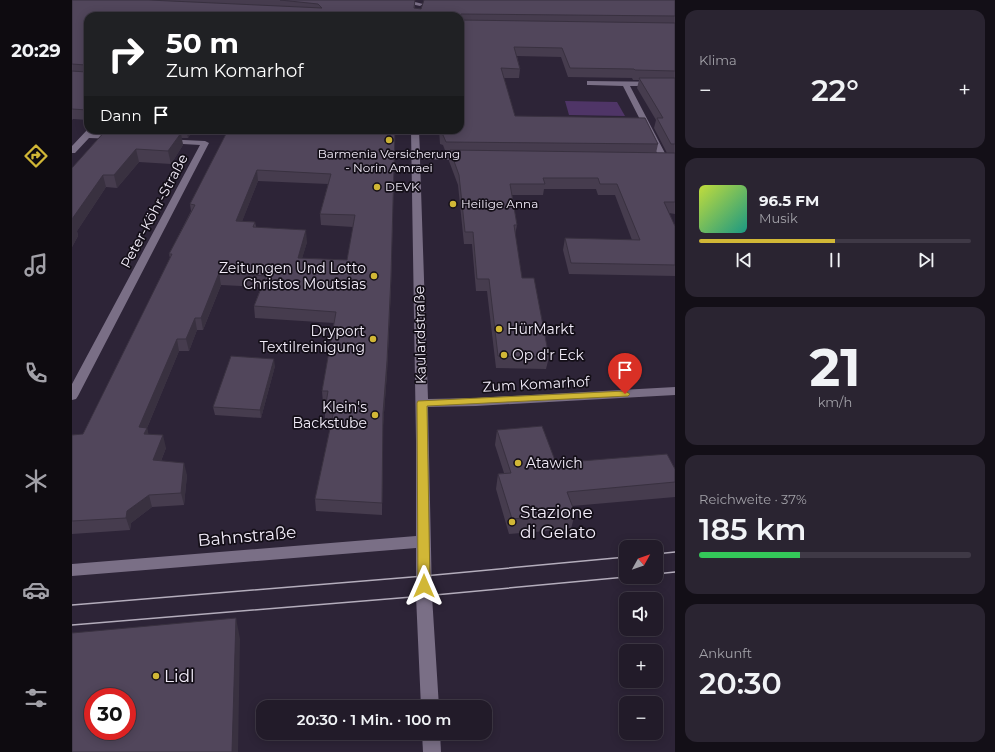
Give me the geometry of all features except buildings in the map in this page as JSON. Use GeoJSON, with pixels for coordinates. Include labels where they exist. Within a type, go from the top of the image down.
{"type":"FeatureCollection","features":[{"type":"Feature","properties":{"kind":"street"},"geometry":{"type":"LineString","coordinates":[[396,0],[421,4]]}},
{"type":"Feature","properties":{"kind":"street"},"geometry":{"type":"LineString","coordinates":[[590,83],[675,84]]}},
{"type":"Feature","properties":{"kind":"street"},"geometry":{"type":"LineString","coordinates":[[626,84],[660,159],[675,159]]}},
{"type":"Feature","properties":{"kind":"street"},"geometry":{"type":"LineString","coordinates":[[72,151],[87,134]]}},
{"type":"Feature","properties":{"kind":"street"},"geometry":{"type":"LineString","coordinates":[[101,134],[126,138]]}},
{"type":"Feature","properties":{"kind":"street","name":"Kaulardstraße"},"geometry":{"type":"LineString","coordinates":[[416,134],[422,403],[424,596],[430,700]]}},
{"type":"Feature","properties":{"kind":"street","name":"Peter-Köhr-Straße"},"geometry":{"type":"LineString","coordinates":[[72,396],[205,143],[158,140]]}},
{"type":"Feature","properties":{"kind":"street"},"geometry":{"type":"LineString","coordinates":[[416,156],[476,158]]}},
{"type":"Feature","properties":{"kind":"street","name":"Zum Komarhof"},"geometry":{"type":"LineString","coordinates":[[422,403],[476,402],[675,391]]}},
{"type":"Feature","properties":{"kind":"street","name":"Bahnstraße"},"geometry":{"type":"LineString","coordinates":[[72,570],[424,541]]}},
{"type":"Feature","properties":{"kind":"street"},"geometry":{"type":"LineString","coordinates":[[431,740],[432,752]]}},
{"type":"Feature","properties":{"kind":"shaded area"},"geometry":{"type":"Polygon","coordinates":[[[565,101],[617,102],[625,116],[569,115],[565,101]]]}},
{"type":"Feature","properties":{"kind":"tram line"},"geometry":{"type":"LineString","coordinates":[[663,553],[675,552]]}},
{"type":"Feature","properties":{"kind":"tram line"},"geometry":{"type":"LineString","coordinates":[[72,605],[424,576],[619,558]]}},
{"type":"Feature","properties":{"kind":"tram line"},"geometry":{"type":"LineString","coordinates":[[663,573],[675,572]]}},
{"type":"Feature","properties":{"kind":"tram line"},"geometry":{"type":"LineString","coordinates":[[72,625],[424,596],[619,578]]}},
{"type":"Feature","properties":{"kind":"place","name":"Barmenia Versicherung - Norin Amraei"},"geometry":{"type":"Point","coordinates":[389,140]}},
{"type":"Feature","properties":{"kind":"place","name":"DEVK"},"geometry":{"type":"Point","coordinates":[377,187]}},
{"type":"Feature","properties":{"kind":"place","name":"Heilige Anna"},"geometry":{"type":"Point","coordinates":[453,204]}},
{"type":"Feature","properties":{"kind":"place","name":"Zeitungen Und Lotto Christos Moutsias"},"geometry":{"type":"Point","coordinates":[374,276]}},
{"type":"Feature","properties":{"kind":"place","name":"HürMarkt"},"geometry":{"type":"Point","coordinates":[499,329]}},
{"type":"Feature","properties":{"kind":"place","name":"Dryport Textilreinigung"},"geometry":{"type":"Point","coordinates":[373,339]}},
{"type":"Feature","properties":{"kind":"place","name":"Op d'r Eck"},"geometry":{"type":"Point","coordinates":[504,355]}},
{"type":"Feature","properties":{"kind":"place","name":"Klein's Backstube"},"geometry":{"type":"Point","coordinates":[375,415]}},
{"type":"Feature","properties":{"kind":"place","name":"Atawich"},"geometry":{"type":"Point","coordinates":[518,463]}},
{"type":"Feature","properties":{"kind":"place","name":"Stazione di Gelato"},"geometry":{"type":"Point","coordinates":[512,522]}},
{"type":"Feature","properties":{"kind":"place","name":"Lidl"},"geometry":{"type":"Point","coordinates":[156,676]}},
{"type":"Feature","properties":{"kind":"route"},"geometry":{"type":"LineString","coordinates":[[424,586],[422,403],[476,402],[625,394]]}}]}
